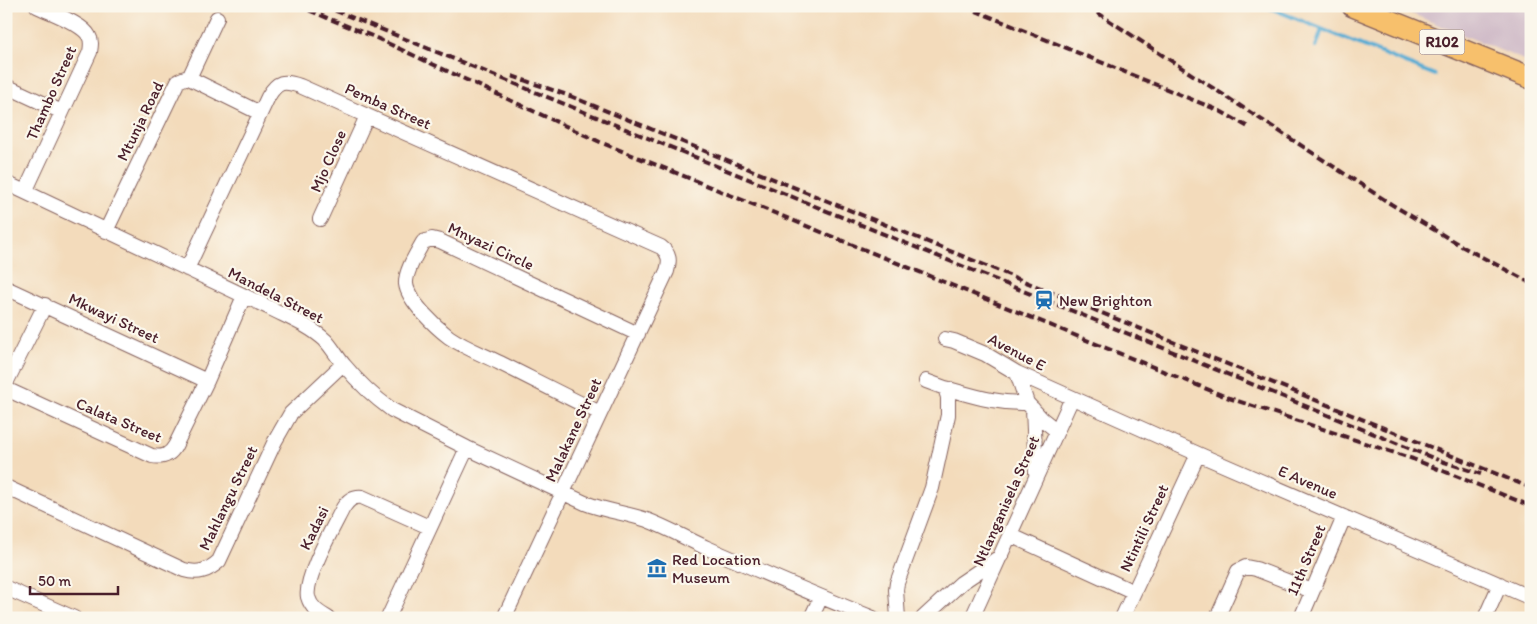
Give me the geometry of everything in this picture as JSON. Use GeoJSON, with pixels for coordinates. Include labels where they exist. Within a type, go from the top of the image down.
{"type":"FeatureCollection","features":[{"type":"Feature","properties":{"kind":"main road","name":"R102"},"geometry":{"type":"LineString","coordinates":[[1353,6],[1384,12],[1531,78]]}},
{"type":"Feature","properties":{"kind":"street","name":"Thambo Street"},"geometry":{"type":"LineString","coordinates":[[25,192],[90,52],[90,38],[84,30],[37,6]]}},
{"type":"Feature","properties":{"kind":"street"},"geometry":{"type":"LineString","coordinates":[[189,78],[217,18]]}},
{"type":"Feature","properties":{"kind":"street","name":"Mtunja Road"},"geometry":{"type":"LineString","coordinates":[[106,231],[178,81],[189,78],[260,113]]}},
{"type":"Feature","properties":{"kind":"street","name":"Pemba Street"},"geometry":{"type":"LineString","coordinates":[[187,269],[273,88],[282,83],[291,82],[661,247],[669,256]]}},
{"type":"Feature","properties":{"kind":"street"},"geometry":{"type":"LineString","coordinates":[[6,86],[62,112]]}},
{"type":"Feature","properties":{"kind":"street","name":"Mjo Close"},"geometry":{"type":"LineString","coordinates":[[320,219],[367,116]]}},
{"type":"Feature","properties":{"kind":"street","name":"Mandela Street"},"geometry":{"type":"LineString","coordinates":[[6,184],[268,307],[315,332],[370,393],[392,410],[467,448],[596,508],[631,515],[649,521],[873,618]]}},
{"type":"Feature","properties":{"kind":"street","name":"Mnyazi Circle"},"geometry":{"type":"LineString","coordinates":[[600,413],[476,351],[443,332],[417,305],[407,289],[406,282],[413,259],[423,242],[432,239],[440,241],[638,334]]}},
{"type":"Feature","properties":{"kind":"street","name":"Malakane Street"},"geometry":{"type":"LineString","coordinates":[[504,618],[667,272],[669,256]]}},
{"type":"Feature","properties":{"kind":"street","name":"Mkwayi Street"},"geometry":{"type":"LineString","coordinates":[[6,288],[207,381]]}},
{"type":"Feature","properties":{"kind":"street","name":"Calata Street"},"geometry":{"type":"LineString","coordinates":[[6,389],[152,456],[159,457],[171,452],[175,446],[207,381],[244,296]]}},
{"type":"Feature","properties":{"kind":"street"},"geometry":{"type":"LineString","coordinates":[[6,382],[45,305]]}},
{"type":"Feature","properties":{"kind":"street","name":"Avenue E"},"geometry":{"type":"LineString","coordinates":[[946,339],[985,354],[1016,373],[1072,398]]}},
{"type":"Feature","properties":{"kind":"street","name":"Mahlangu Street"},"geometry":{"type":"LineString","coordinates":[[6,487],[184,570],[192,573],[206,571],[219,561],[275,441],[291,413],[343,364]]}},
{"type":"Feature","properties":{"kind":"street"},"geometry":{"type":"LineString","coordinates":[[1016,373],[1030,406],[1036,474]]}},
{"type":"Feature","properties":{"kind":"street"},"geometry":{"type":"LineString","coordinates":[[926,381],[990,401],[1030,406],[1057,431]]}},
{"type":"Feature","properties":{"kind":"street"},"geometry":{"type":"LineString","coordinates":[[898,618],[897,583],[932,488],[948,415],[948,397],[945,388]]}},
{"type":"Feature","properties":{"kind":"street","name":"Ntlanganisela Street"},"geometry":{"type":"LineString","coordinates":[[972,618],[1072,398]]}},
{"type":"Feature","properties":{"kind":"street","name":"E Avenue"},"geometry":{"type":"LineString","coordinates":[[1072,398],[1531,598]]}},
{"type":"Feature","properties":{"kind":"street"},"geometry":{"type":"LineString","coordinates":[[388,618],[467,448]]}},
{"type":"Feature","properties":{"kind":"street","name":"Ntintili Street"},"geometry":{"type":"LineString","coordinates":[[1122,618],[1198,454]]}},
{"type":"Feature","properties":{"kind":"street","name":"Kadasi"},"geometry":{"type":"LineString","coordinates":[[328,618],[313,608],[308,596],[308,582],[343,508],[349,500],[362,497],[429,527]]}},
{"type":"Feature","properties":{"kind":"street","name":"11th Street"},"geometry":{"type":"LineString","coordinates":[[1301,618],[1344,517]]}},
{"type":"Feature","properties":{"kind":"street"},"geometry":{"type":"LineString","coordinates":[[1010,535],[1134,592]]}},
{"type":"Feature","properties":{"kind":"street"},"geometry":{"type":"LineString","coordinates":[[923,618],[961,583],[1000,556]]}},
{"type":"Feature","properties":{"kind":"street"},"geometry":{"type":"LineString","coordinates":[[1217,618],[1238,572],[1246,567],[1256,569],[1312,591]]}},
{"type":"Feature","properties":{"kind":"street"},"geometry":{"type":"LineString","coordinates":[[1485,618],[1500,584]]}},
{"type":"Feature","properties":{"kind":"street"},"geometry":{"type":"LineString","coordinates":[[6,588],[74,618]]}},
{"type":"Feature","properties":{"kind":"street"},"geometry":{"type":"LineString","coordinates":[[811,618],[821,597]]}},
{"type":"Feature","properties":{"kind":"shaded area"},"geometry":{"type":"Polygon","coordinates":[[[1393,6],[1531,6],[1531,63],[1393,6]]]}},
{"type":"Feature","properties":{"kind":"waterway"},"geometry":{"type":"LineString","coordinates":[[1265,6],[1435,75]]}},
{"type":"Feature","properties":{"kind":"waterway"},"geometry":{"type":"LineString","coordinates":[[1316,47],[1322,29]]}},
{"type":"Feature","properties":{"kind":"railway"},"geometry":{"type":"LineString","coordinates":[[298,6],[372,36],[600,142],[1229,398],[1413,459],[1531,506]]}},
{"type":"Feature","properties":{"kind":"railway"},"geometry":{"type":"LineString","coordinates":[[324,6],[1438,460]]}},
{"type":"Feature","properties":{"kind":"railway"},"geometry":{"type":"LineString","coordinates":[[964,6],[1220,111],[1250,128]]}},
{"type":"Feature","properties":{"kind":"railway"},"geometry":{"type":"LineString","coordinates":[[1087,6],[1391,204],[1463,247],[1531,283]]}},
{"type":"Feature","properties":{"kind":"railway"},"geometry":{"type":"LineString","coordinates":[[512,76],[570,96],[1531,488]]}},
{"type":"Feature","properties":{"kind":"railway"},"geometry":{"type":"LineString","coordinates":[[1441,461],[1481,474]]}},
{"type":"Feature","properties":{"kind":"place","name":"New Brighton"},"geometry":{"type":"Point","coordinates":[1044,300]}},
{"type":"Feature","properties":{"kind":"place","name":"Red Location Museum"},"geometry":{"type":"Point","coordinates":[657,568]}}]}
